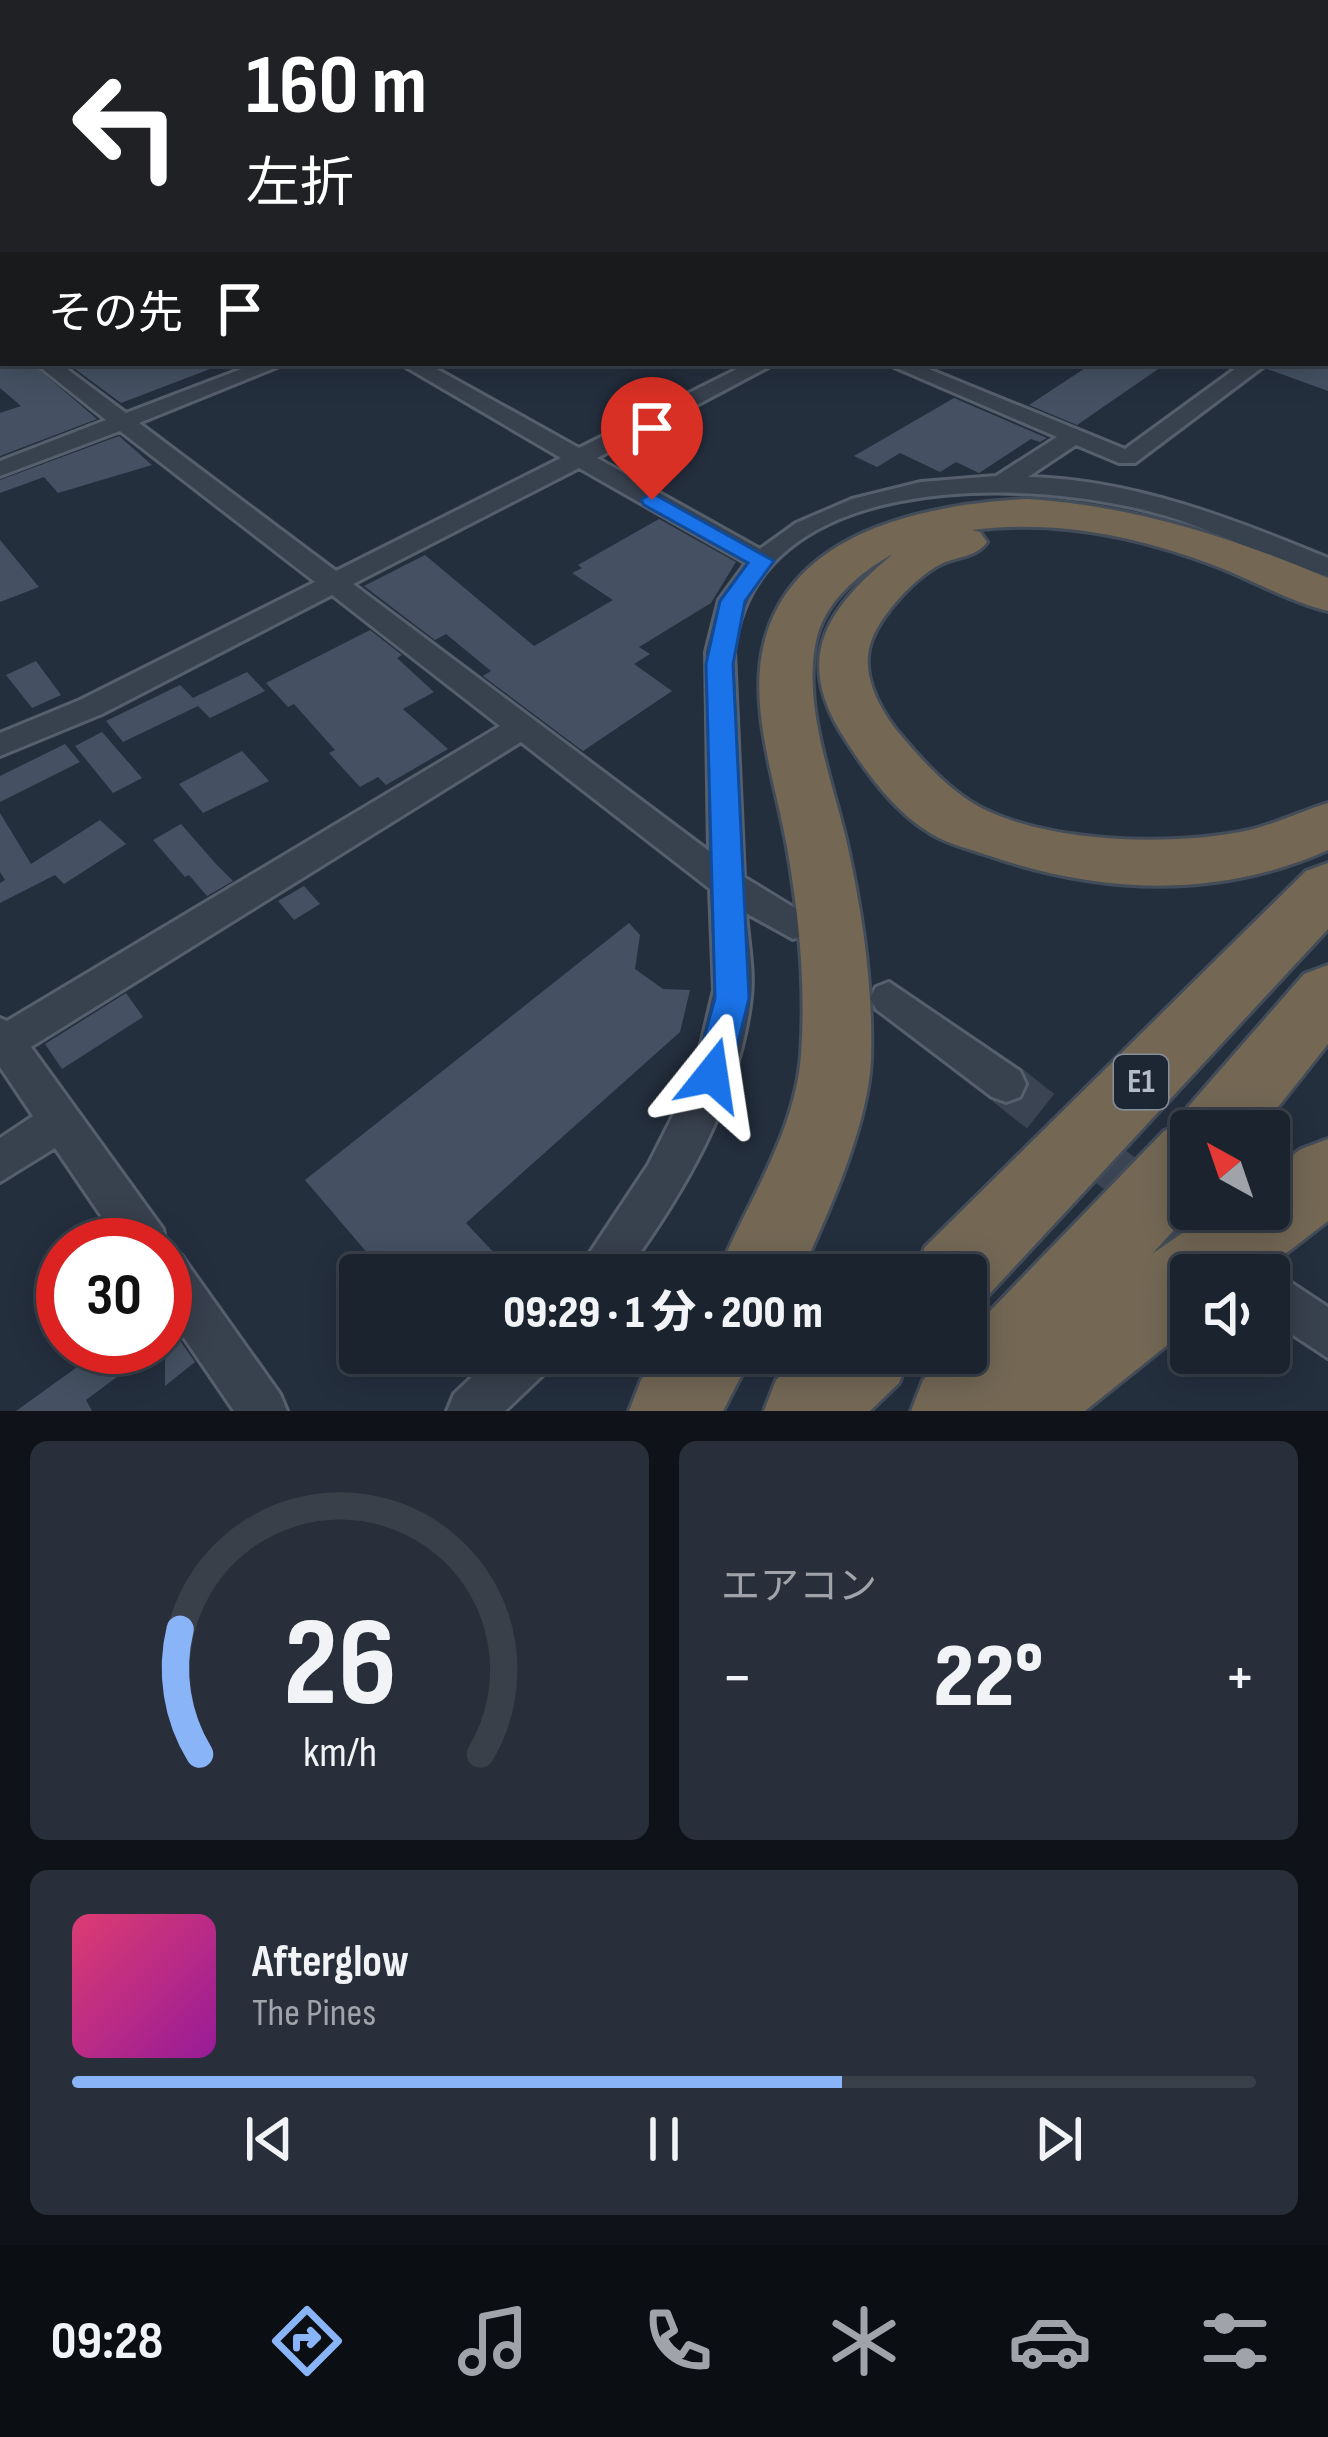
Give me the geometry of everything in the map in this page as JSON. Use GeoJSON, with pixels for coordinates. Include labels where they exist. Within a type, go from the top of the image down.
{"type":"FeatureCollection","features":[{"type":"Feature","properties":{"kind":"highway"},"geometry":{"type":"LineString","coordinates":[[770,1254],[834,1084],[833,979],[824,880],[788,698],[789,641],[812,597],[849,558],[896,534],[952,518],[1013,512],[1120,521],[1193,540],[1328,596]]}},
{"type":"Feature","properties":{"kind":"highway"},"geometry":{"type":"LineString","coordinates":[[1328,620],[1231,577],[1127,540],[1046,532],[978,538],[921,555],[879,592],[843,646],[847,697],[886,758],[950,817],[1037,851],[1119,862],[1214,859],[1309,835],[1328,825]]}},
{"type":"Feature","properties":{"kind":"highway","name":"E1"},"geometry":{"type":"LineString","coordinates":[[973,1254],[1328,888]]}},
{"type":"Feature","properties":{"kind":"highway","name":"E1"},"geometry":{"type":"LineString","coordinates":[[1231,1110],[1328,994]]}},
{"type":"Feature","properties":{"kind":"highway"},"geometry":{"type":"LineString","coordinates":[[1220,1254],[1328,1175]]}},
{"type":"Feature","properties":{"kind":"highway","name":"E1"},"geometry":{"type":"LineString","coordinates":[[954,1411],[1170,1179]]}},
{"type":"Feature","properties":{"kind":"highway"},"geometry":{"type":"LineString","coordinates":[[1016,1411],[1170,1291]]}},
{"type":"Feature","properties":{"kind":"highway"},"geometry":{"type":"LineString","coordinates":[[672,1411],[697,1374]]}},
{"type":"Feature","properties":{"kind":"highway"},"geometry":{"type":"LineString","coordinates":[[807,1411],[847,1374]]}},
{"type":"Feature","properties":{"kind":"street"},"geometry":{"type":"LineString","coordinates":[[50,366],[728,884],[794,925]]}},
{"type":"Feature","properties":{"kind":"street"},"geometry":{"type":"LineString","coordinates":[[0,469],[268,366]]}},
{"type":"Feature","properties":{"kind":"street"},"geometry":{"type":"LineString","coordinates":[[415,366],[762,561]]}},
{"type":"Feature","properties":{"kind":"street"},"geometry":{"type":"LineString","coordinates":[[0,746],[91,707],[758,366]]}},
{"type":"Feature","properties":{"kind":"street"},"geometry":{"type":"LineString","coordinates":[[903,366],[1127,458],[1253,366]]}},
{"type":"Feature","properties":{"kind":"street"},"geometry":{"type":"LineString","coordinates":[[1005,481],[1074,436]]}},
{"type":"Feature","properties":{"kind":"street"},"geometry":{"type":"LineString","coordinates":[[611,1254],[677,1155],[712,1075],[732,998],[719,664],[733,601],[762,561],[791,536],[841,511],[914,491],[1005,481],[1138,499],[1223,524],[1328,568]]}},
{"type":"Feature","properties":{"kind":"street"},"geometry":{"type":"LineString","coordinates":[[127,1218],[2,1038],[522,727]]}},
{"type":"Feature","properties":{"kind":"street"},"geometry":{"type":"LineString","coordinates":[[890,998],[1006,1084]]}},
{"type":"Feature","properties":{"kind":"street"},"geometry":{"type":"LineString","coordinates":[[0,1162],[58,1122]]}},
{"type":"Feature","properties":{"kind":"street"},"geometry":{"type":"LineString","coordinates":[[1290,1307],[1328,1336]]}},
{"type":"Feature","properties":{"kind":"street"},"geometry":{"type":"LineString","coordinates":[[192,1309],[263,1411]]}},
{"type":"Feature","properties":{"kind":"street"},"geometry":{"type":"LineString","coordinates":[[471,1411],[509,1374]]}},
{"type":"Feature","properties":{"kind":"building"},"geometry":{"type":"Polygon","coordinates":[[[0,366],[35,366],[97,419],[0,456],[0,413],[21,406],[0,388],[0,366]]]}},
{"type":"Feature","properties":{"kind":"building"},"geometry":{"type":"Polygon","coordinates":[[[71,366],[218,366],[121,403],[71,366]]]}},
{"type":"Feature","properties":{"kind":"building"},"geometry":{"type":"Polygon","coordinates":[[[1088,366],[1163,366],[1077,425],[1029,405],[1088,366]]]}},
{"type":"Feature","properties":{"kind":"building"},"geometry":{"type":"Polygon","coordinates":[[[1328,366],[1328,391],[1267,369],[1328,366]]]}},
{"type":"Feature","properties":{"kind":"building"},"geometry":{"type":"Polygon","coordinates":[[[954,398],[1047,438],[1031,439],[979,473],[956,462],[940,472],[900,453],[877,467],[854,456],[954,398]]]}},
{"type":"Feature","properties":{"kind":"building"},"geometry":{"type":"Polygon","coordinates":[[[119,436],[152,465],[58,493],[44,477],[0,493],[0,480],[119,436]]]}},
{"type":"Feature","properties":{"kind":"building"},"geometry":{"type":"Polygon","coordinates":[[[659,519],[736,562],[711,603],[639,647],[650,654],[634,664],[672,691],[583,751],[483,676],[491,671],[446,634],[435,640],[364,586],[425,555],[534,646],[613,600],[572,573],[582,568],[578,565],[659,519]]]}},
{"type":"Feature","properties":{"kind":"building"},"geometry":{"type":"Polygon","coordinates":[[[0,540],[39,587],[0,602],[0,540]]]}},
{"type":"Feature","properties":{"kind":"building"},"geometry":{"type":"Polygon","coordinates":[[[370,630],[402,655],[397,658],[434,692],[403,709],[448,749],[386,785],[378,777],[360,787],[294,704],[288,707],[266,683],[370,630]]]}},
{"type":"Feature","properties":{"kind":"building"},"geometry":{"type":"Polygon","coordinates":[[[36,661],[61,695],[32,708],[6,675],[36,661]]]}},
{"type":"Feature","properties":{"kind":"building"},"geometry":{"type":"Polygon","coordinates":[[[247,672],[265,691],[210,718],[198,706],[123,742],[106,721],[180,685],[193,698],[247,672]]]}},
{"type":"Feature","properties":{"kind":"building"},"geometry":{"type":"Polygon","coordinates":[[[102,732],[142,778],[113,793],[75,746],[102,732]]]}},
{"type":"Feature","properties":{"kind":"building"},"geometry":{"type":"Polygon","coordinates":[[[65,744],[80,762],[0,802],[0,776],[65,744]]]}},
{"type":"Feature","properties":{"kind":"building"},"geometry":{"type":"Polygon","coordinates":[[[242,751],[269,781],[203,813],[179,784],[242,751]]]}},
{"type":"Feature","properties":{"kind":"building"},"geometry":{"type":"Polygon","coordinates":[[[0,813],[31,864],[100,820],[126,844],[64,884],[55,875],[0,903],[0,883],[5,880],[0,872],[0,813]]]}},
{"type":"Feature","properties":{"kind":"building"},"geometry":{"type":"Polygon","coordinates":[[[181,824],[233,881],[207,896],[189,875],[185,877],[153,840],[181,824]]]}},
{"type":"Feature","properties":{"kind":"building"},"geometry":{"type":"Polygon","coordinates":[[[304,886],[320,904],[294,920],[278,901],[304,886]]]}},
{"type":"Feature","properties":{"kind":"building"},"geometry":{"type":"Polygon","coordinates":[[[629,923],[640,935],[635,969],[663,989],[690,990],[680,1032],[466,1223],[495,1254],[368,1254],[305,1180],[629,923]]]}},
{"type":"Feature","properties":{"kind":"building"},"geometry":{"type":"Polygon","coordinates":[[[126,993],[143,1017],[62,1069],[45,1044],[126,993]]]}},
{"type":"Feature","properties":{"kind":"building"},"geometry":{"type":"Polygon","coordinates":[[[67,1374],[121,1374],[86,1400],[92,1411],[16,1411],[67,1374]]]}},
{"type":"Feature","properties":{"kind":"tunnel"},"geometry":{"type":"LineString","coordinates":[[1006,1084],[1218,1251]]}},
{"type":"Feature","properties":{"kind":"route"},"geometry":{"type":"LineString","coordinates":[[652,500],[762,561],[733,601],[719,664],[732,998],[712,1075]]}}]}
